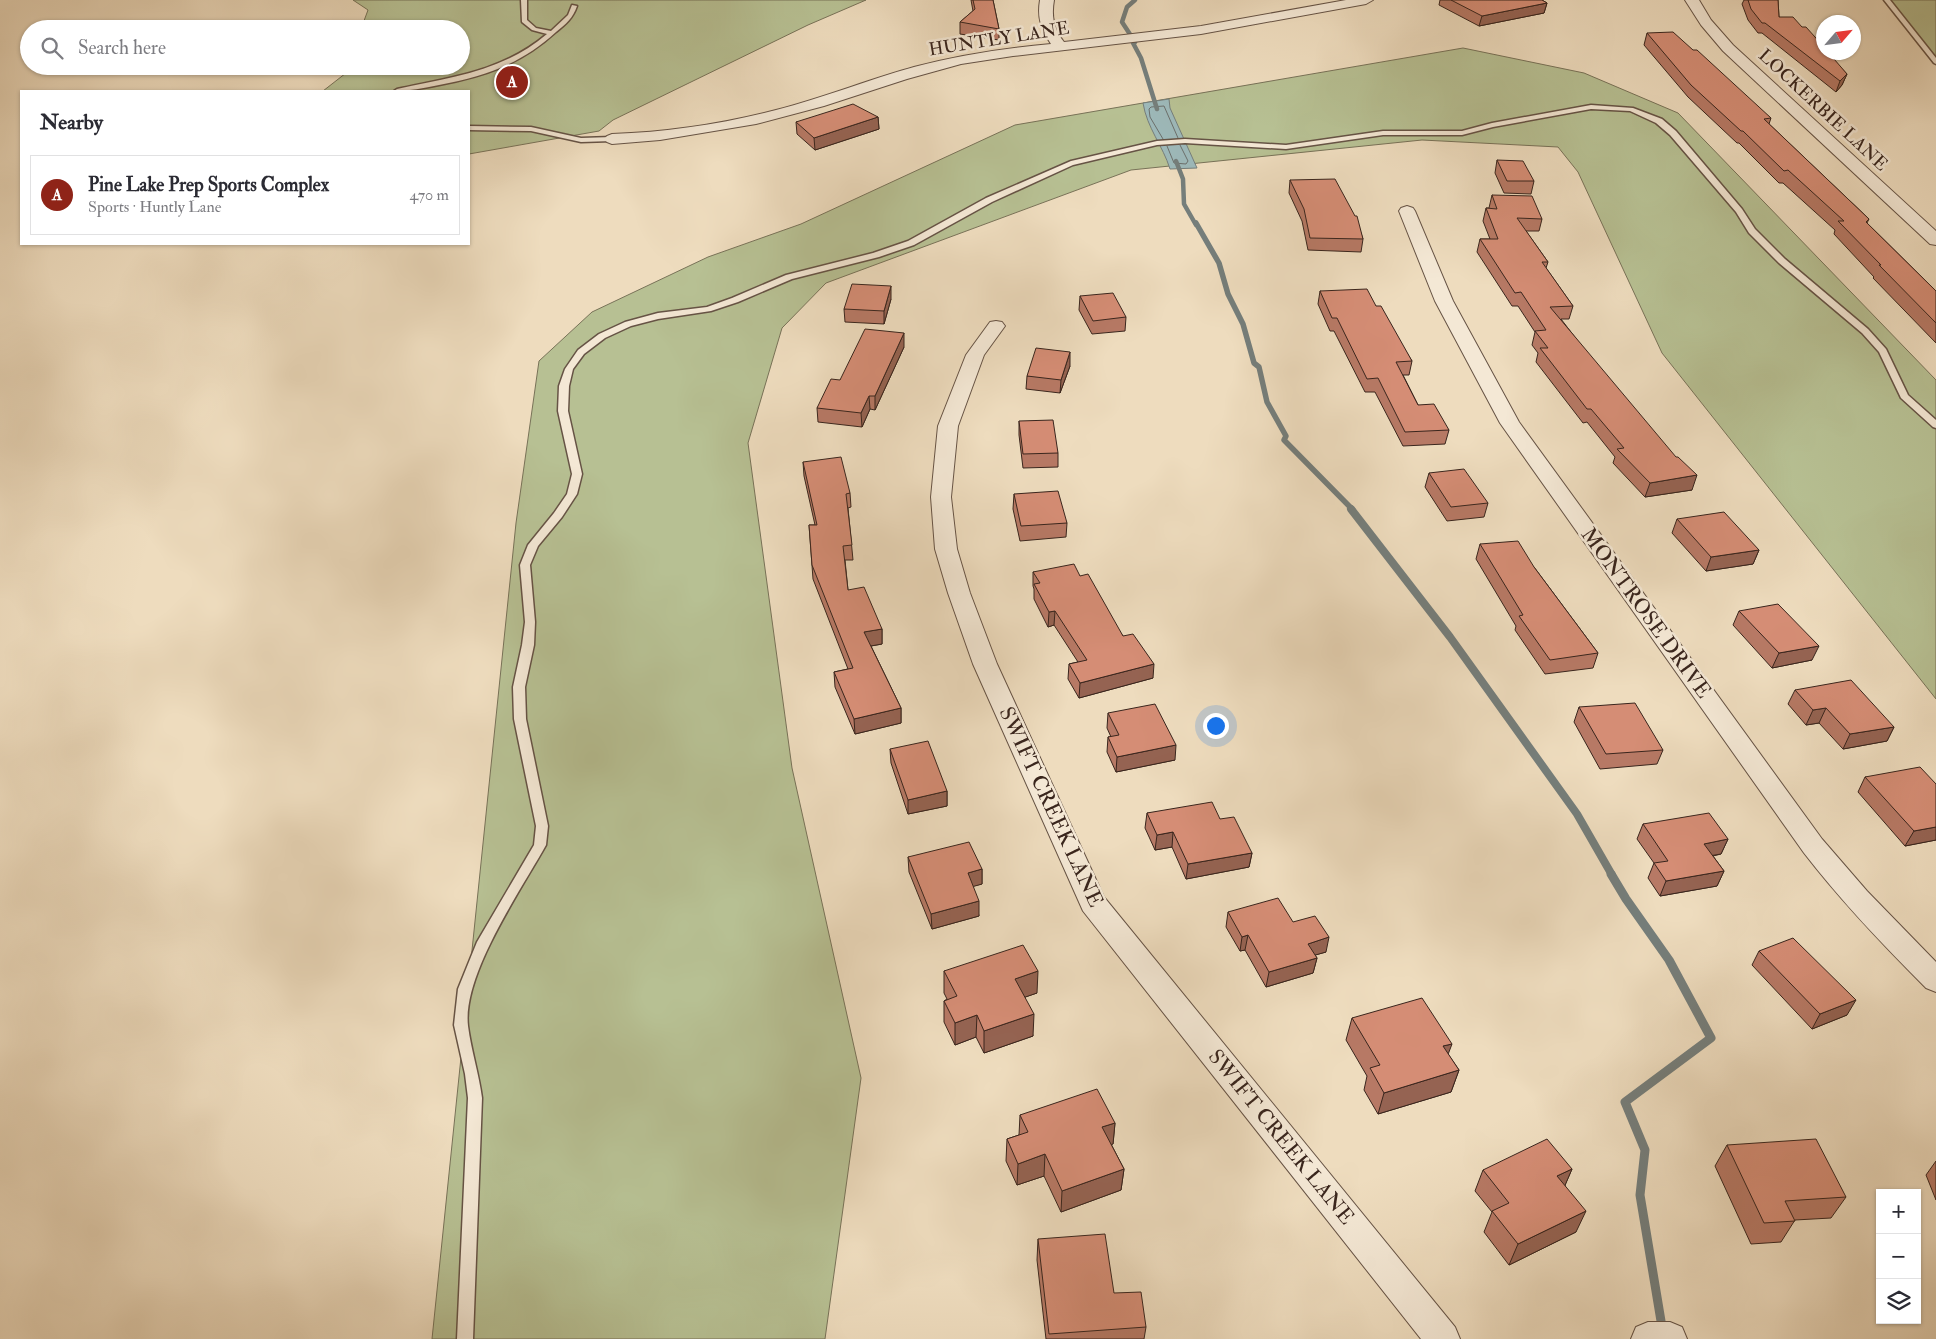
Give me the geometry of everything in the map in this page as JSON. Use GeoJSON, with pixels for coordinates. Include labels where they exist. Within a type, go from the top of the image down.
{"type":"FeatureCollection","features":[{"type":"Feature","properties":{"kind":"street"},"geometry":{"type":"LineString","coordinates":[[1047,0],[1044,13],[1050,33],[1061,47]]}},
{"type":"Feature","properties":{"kind":"street","name":"HUNTLY LANE"},"geometry":{"type":"LineString","coordinates":[[612,139],[666,136],[733,124],[802,108],[935,66],[976,58],[1186,33],[1366,0]]}},
{"type":"Feature","properties":{"kind":"street","name":"LOCKERBIE LANE"},"geometry":{"type":"LineString","coordinates":[[1692,0],[1706,22],[1728,48],[1936,240]]}},
{"type":"Feature","properties":{"kind":"street","name":"MONTROSE DRIVE"},"geometry":{"type":"LineString","coordinates":[[1408,211],[1444,301],[1510,423],[1813,846],[1861,904],[1936,980]]}},
{"type":"Feature","properties":{"kind":"street","name":"SWIFT CREEK LANE"},"geometry":{"type":"LineString","coordinates":[[996,326],[975,355],[948,426],[941,497],[946,549],[959,593],[985,664],[1093,903],[1443,1339]]}},
{"type":"Feature","properties":{"kind":"street"},"geometry":{"type":"LineString","coordinates":[[1648,1339],[1670,1339]]}},
{"type":"Feature","properties":{"kind":"lane"},"geometry":{"type":"LineString","coordinates":[[524,0],[524,21],[534,29],[551,33]]}},
{"type":"Feature","properties":{"kind":"lane"},"geometry":{"type":"LineString","coordinates":[[1887,0],[1936,62]]}},
{"type":"Feature","properties":{"kind":"lane"},"geometry":{"type":"LineString","coordinates":[[402,90],[496,68],[527,53],[571,16],[574,6]]}},
{"type":"Feature","properties":{"kind":"lane"},"geometry":{"type":"LineString","coordinates":[[464,1339],[475,1098],[472,1074],[461,1025],[465,989],[482,946],[540,845],[542,826],[520,719],[519,687],[528,645],[530,622],[525,564],[533,546],[572,494],[577,474],[563,411],[564,386],[569,369],[581,352],[595,341],[628,324],[658,316],[708,308],[735,300],[789,277],[876,255],[911,243],[989,200],[1071,163],[1158,144],[1185,141],[1286,147],[1383,133],[1462,133],[1591,107],[1631,109],[1659,121],[1673,133],[1739,210],[1752,230],[1782,261],[1865,331],[1883,351],[1904,396],[1936,425]]}},
{"type":"Feature","properties":{"kind":"lane"},"geometry":{"type":"LineString","coordinates":[[470,128],[531,129],[581,140],[612,139]]}},
{"type":"Feature","properties":{"kind":"green space"},"geometry":{"type":"Polygon","coordinates":[[[353,0],[866,0],[808,25],[613,120],[599,131],[470,154],[470,90],[324,90],[343,75],[470,75],[470,20],[364,20],[368,10],[353,0]]]}},
{"type":"Feature","properties":{"kind":"green space"},"geometry":{"type":"Polygon","coordinates":[[[1886,0],[1936,0],[1936,62],[1886,0]]]}},
{"type":"Feature","properties":{"kind":"green space"},"geometry":{"type":"Polygon","coordinates":[[[1463,48],[1584,73],[1678,113],[1936,380],[1936,699],[1662,353],[1578,172],[1558,147],[1422,140],[1131,170],[826,283],[782,328],[748,443],[792,768],[861,1078],[825,1339],[432,1339],[516,523],[539,361],[592,312],[708,257],[801,224],[1015,125],[1463,48]]]}},
{"type":"Feature","properties":{"kind":"water"},"geometry":{"type":"Polygon","coordinates":[[[1169,99],[1170,108],[1197,168],[1170,169],[1151,129],[1143,103],[1169,99]]]}},
{"type":"Feature","properties":{"kind":"building"},"geometry":{"type":"Polygon","coordinates":[[[973,0],[993,0],[999,29],[960,22],[975,9],[973,0]]]}},
{"type":"Feature","properties":{"kind":"building"},"geometry":{"type":"Polygon","coordinates":[[[1451,0],[1542,0],[1547,3],[1482,16],[1451,0]]]}},
{"type":"Feature","properties":{"kind":"building"},"geometry":{"type":"Polygon","coordinates":[[[1748,0],[1778,0],[1779,17],[1793,17],[1816,38],[1816,60],[1835,60],[1847,74],[1840,81],[1765,23],[1762,23],[1751,9],[1748,0]]]}},
{"type":"Feature","properties":{"kind":"building"},"geometry":{"type":"Polygon","coordinates":[[[1673,32],[1693,50],[1697,50],[1771,118],[1764,119],[1869,219],[1866,222],[1936,291],[1936,323],[1838,221],[1844,221],[1788,170],[1784,171],[1743,131],[1691,85],[1647,33],[1673,32]]]}},
{"type":"Feature","properties":{"kind":"building"},"geometry":{"type":"Polygon","coordinates":[[[853,104],[878,117],[814,138],[796,122],[853,104]]]}},
{"type":"Feature","properties":{"kind":"building"},"geometry":{"type":"Polygon","coordinates":[[[1497,160],[1523,161],[1534,181],[1507,181],[1497,160]]]}},
{"type":"Feature","properties":{"kind":"building"},"geometry":{"type":"Polygon","coordinates":[[[1335,179],[1355,216],[1357,216],[1363,239],[1310,238],[1304,209],[1290,180],[1335,179]]]}},
{"type":"Feature","properties":{"kind":"building"},"geometry":{"type":"Polygon","coordinates":[[[1492,195],[1532,196],[1542,219],[1517,218],[1548,262],[1542,262],[1573,306],[1550,307],[1676,457],[1697,475],[1650,483],[1617,449],[1624,448],[1591,409],[1587,409],[1540,348],[1548,348],[1535,331],[1546,330],[1521,292],[1515,293],[1480,239],[1498,239],[1486,208],[1497,209],[1492,195]]]}},
{"type":"Feature","properties":{"kind":"building"},"geometry":{"type":"Polygon","coordinates":[[[852,284],[891,286],[884,311],[844,309],[852,284]]]}},
{"type":"Feature","properties":{"kind":"building"},"geometry":{"type":"Polygon","coordinates":[[[1367,289],[1376,306],[1381,306],[1412,361],[1396,362],[1418,405],[1434,404],[1449,430],[1405,432],[1378,378],[1367,379],[1337,318],[1332,318],[1320,291],[1367,289]]]}},
{"type":"Feature","properties":{"kind":"building"},"geometry":{"type":"Polygon","coordinates":[[[1113,293],[1126,317],[1093,321],[1080,296],[1113,293]]]}},
{"type":"Feature","properties":{"kind":"building"},"geometry":{"type":"Polygon","coordinates":[[[865,329],[904,333],[875,396],[869,396],[861,413],[817,408],[831,379],[840,380],[865,329]]]}},
{"type":"Feature","properties":{"kind":"building"},"geometry":{"type":"Polygon","coordinates":[[[1036,348],[1070,352],[1061,380],[1027,376],[1036,348]]]}},
{"type":"Feature","properties":{"kind":"building"},"geometry":{"type":"Polygon","coordinates":[[[1053,420],[1058,453],[1023,454],[1019,421],[1053,420]]]}},
{"type":"Feature","properties":{"kind":"building"},"geometry":{"type":"Polygon","coordinates":[[[841,457],[850,493],[846,494],[852,545],[843,546],[848,590],[864,587],[882,629],[864,632],[901,708],[854,719],[834,672],[853,668],[812,565],[809,525],[817,525],[803,462],[841,457]]]}},
{"type":"Feature","properties":{"kind":"building"},"geometry":{"type":"Polygon","coordinates":[[[1464,469],[1488,503],[1451,507],[1429,473],[1464,469]]]}},
{"type":"Feature","properties":{"kind":"building"},"geometry":{"type":"Polygon","coordinates":[[[1058,491],[1067,523],[1021,526],[1014,494],[1058,491]]]}},
{"type":"Feature","properties":{"kind":"building"},"geometry":{"type":"Polygon","coordinates":[[[1724,512],[1759,550],[1711,557],[1677,519],[1724,512]]]}},
{"type":"Feature","properties":{"kind":"building"},"geometry":{"type":"Polygon","coordinates":[[[1518,541],[1534,567],[1598,653],[1550,660],[1519,616],[1523,615],[1480,544],[1518,541]]]}},
{"type":"Feature","properties":{"kind":"building"},"geometry":{"type":"Polygon","coordinates":[[[1074,564],[1080,576],[1088,574],[1123,636],[1133,634],[1154,664],[1080,683],[1069,664],[1087,660],[1055,611],[1049,612],[1034,584],[1040,583],[1033,572],[1074,564]]]}},
{"type":"Feature","properties":{"kind":"building"},"geometry":{"type":"Polygon","coordinates":[[[1778,604],[1819,646],[1779,653],[1739,611],[1778,604]]]}},
{"type":"Feature","properties":{"kind":"building"},"geometry":{"type":"Polygon","coordinates":[[[1851,680],[1894,727],[1850,734],[1826,708],[1813,710],[1795,690],[1851,680]]]}},
{"type":"Feature","properties":{"kind":"building"},"geometry":{"type":"Polygon","coordinates":[[[1635,703],[1663,750],[1606,754],[1579,707],[1635,703]]]}},
{"type":"Feature","properties":{"kind":"building"},"geometry":{"type":"Polygon","coordinates":[[[1155,704],[1176,745],[1117,757],[1108,737],[1119,735],[1108,713],[1155,704]]]}},
{"type":"Feature","properties":{"kind":"building"},"geometry":{"type":"Polygon","coordinates":[[[928,741],[947,791],[908,800],[890,749],[928,741]]]}},
{"type":"Feature","properties":{"kind":"building"},"geometry":{"type":"Polygon","coordinates":[[[1920,767],[1936,784],[1936,827],[1914,831],[1865,777],[1920,767]]]}},
{"type":"Feature","properties":{"kind":"building"},"geometry":{"type":"Polygon","coordinates":[[[1212,802],[1220,819],[1234,817],[1252,853],[1188,864],[1173,832],[1157,835],[1147,813],[1212,802]]]}},
{"type":"Feature","properties":{"kind":"building"},"geometry":{"type":"Polygon","coordinates":[[[1709,813],[1728,839],[1704,844],[1724,871],[1666,881],[1654,863],[1668,861],[1643,824],[1709,813]]]}},
{"type":"Feature","properties":{"kind":"building"},"geometry":{"type":"Polygon","coordinates":[[[969,842],[982,869],[968,873],[979,901],[931,914],[908,857],[969,842]]]}},
{"type":"Feature","properties":{"kind":"building"},"geometry":{"type":"Polygon","coordinates":[[[1278,898],[1293,922],[1315,916],[1329,937],[1308,944],[1317,958],[1269,972],[1248,935],[1242,937],[1228,912],[1278,898]]]}},
{"type":"Feature","properties":{"kind":"building"},"geometry":{"type":"Polygon","coordinates":[[[1793,938],[1856,1000],[1820,1014],[1759,951],[1793,938]]]}},
{"type":"Feature","properties":{"kind":"building"},"geometry":{"type":"Polygon","coordinates":[[[1023,945],[1038,971],[1015,979],[1034,1014],[984,1031],[977,1015],[955,1023],[944,1001],[957,996],[944,971],[1023,945]]]}},
{"type":"Feature","properties":{"kind":"building"},"geometry":{"type":"Polygon","coordinates":[[[1422,998],[1452,1044],[1443,1046],[1459,1070],[1384,1093],[1370,1068],[1380,1065],[1352,1018],[1422,998]]]}},
{"type":"Feature","properties":{"kind":"building"},"geometry":{"type":"Polygon","coordinates":[[[1097,1089],[1115,1123],[1102,1127],[1124,1169],[1062,1191],[1045,1154],[1018,1164],[1007,1139],[1028,1132],[1020,1115],[1097,1089]]]}},
{"type":"Feature","properties":{"kind":"building"},"geometry":{"type":"Polygon","coordinates":[[[1547,1139],[1572,1169],[1557,1176],[1586,1211],[1518,1244],[1492,1211],[1509,1203],[1483,1170],[1547,1139]]]}},
{"type":"Feature","properties":{"kind":"building"},"geometry":{"type":"Polygon","coordinates":[[[1816,1139],[1846,1197],[1785,1201],[1795,1221],[1764,1223],[1727,1145],[1816,1139]]]}},
{"type":"Feature","properties":{"kind":"building"},"geometry":{"type":"Polygon","coordinates":[[[1105,1234],[1114,1293],[1141,1292],[1146,1327],[1049,1334],[1038,1239],[1105,1234]]]}},
{"type":"Feature","properties":{"kind":"waterway"},"geometry":{"type":"LineString","coordinates":[[1135,0],[1127,7],[1122,22],[1135,42],[1133,43],[1141,58],[1157,109]]}},
{"type":"Feature","properties":{"kind":"waterway"},"geometry":{"type":"LineString","coordinates":[[1176,161],[1183,179],[1184,204],[1196,225]]}},
{"type":"Feature","properties":{"kind":"waterway"},"geometry":{"type":"LineString","coordinates":[[1196,223],[1219,263],[1228,294],[1243,324],[1254,363],[1259,367],[1267,402],[1286,436],[1284,440],[1353,510]]}},
{"type":"Feature","properties":{"kind":"waterway"},"geometry":{"type":"LineString","coordinates":[[1351,509],[1450,637],[1577,814],[1612,875]]}},
{"type":"Feature","properties":{"kind":"waterway"},"geometry":{"type":"LineString","coordinates":[[1611,874],[1626,899],[1669,960],[1711,1038],[1625,1102],[1645,1150],[1640,1195],[1664,1339]]}},
{"type":"Feature","properties":{"kind":"place","name":"Pine Lake Prep Sports Complex"},"geometry":{"type":"Point","coordinates":[512,82]}}]}
